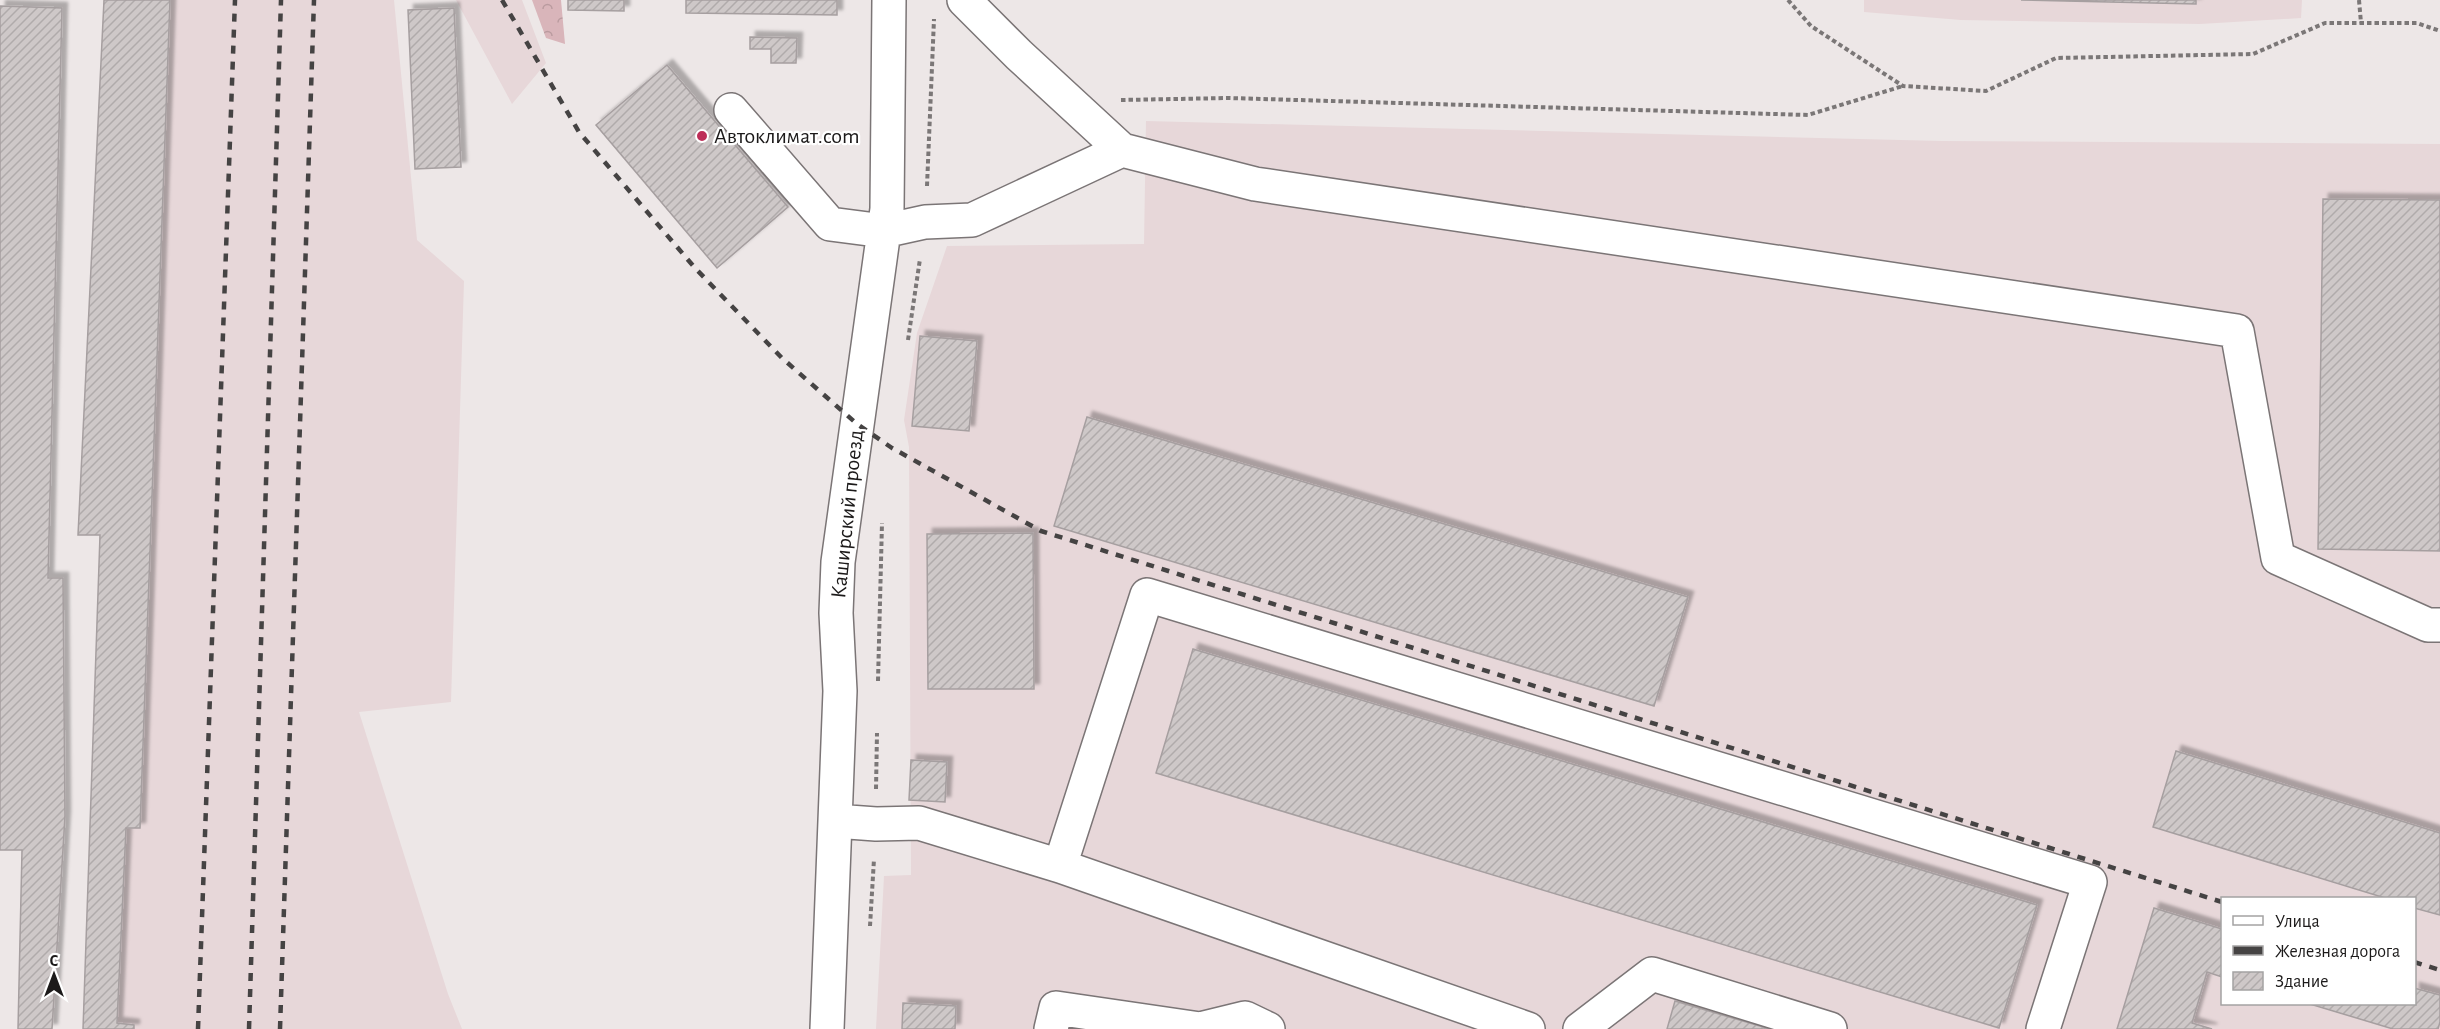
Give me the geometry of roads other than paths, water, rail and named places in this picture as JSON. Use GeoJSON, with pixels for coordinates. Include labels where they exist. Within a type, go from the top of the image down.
{"type":"FeatureCollection","features":[{"type":"Feature","properties":{"kind":"street","name":"Каширский проезд"},"geometry":{"type":"LineString","coordinates":[[827,1029],[840,691],[838,562],[887,209],[889,0]]}},
{"type":"Feature","properties":{"kind":"street"},"geometry":{"type":"LineString","coordinates":[[964,0],[1019,55],[1122,150],[1255,184],[2237,331],[2278,558],[2428,625],[2440,625]]}},
{"type":"Feature","properties":{"kind":"street"},"geometry":{"type":"LineString","coordinates":[[731,110],[830,224],[884,231],[925,222],[972,220],[1122,150]]}},
{"type":"Feature","properties":{"kind":"street"},"geometry":{"type":"LineString","coordinates":[[1060,866],[1147,595],[2090,882],[2043,1029]]}},
{"type":"Feature","properties":{"kind":"street"},"geometry":{"type":"LineString","coordinates":[[835,821],[876,824],[919,823],[1060,866],[1528,1029]]}},
{"type":"Feature","properties":{"kind":"street"},"geometry":{"type":"LineString","coordinates":[[1580,1029],[1652,974],[1830,1029]]}},
{"type":"Feature","properties":{"kind":"street"},"geometry":{"type":"LineString","coordinates":[[1050,1029],[1056,1008],[1200,1029],[1245,1018],[1268,1029]]}},
{"type":"Feature","properties":{"kind":"railway"},"geometry":{"type":"LineString","coordinates":[[198,1029],[235,0]]}},
{"type":"Feature","properties":{"kind":"railway"},"geometry":{"type":"LineString","coordinates":[[249,1029],[281,0]]}},
{"type":"Feature","properties":{"kind":"railway"},"geometry":{"type":"LineString","coordinates":[[280,1029],[314,0]]}},
{"type":"Feature","properties":{"kind":"railway"},"geometry":{"type":"LineString","coordinates":[[502,0],[579,132],[695,268],[782,358],[857,424],[892,448],[1041,531],[2221,902]]}},
{"type":"Feature","properties":{"kind":"railway"},"geometry":{"type":"LineString","coordinates":[[2416,963],[2440,970]]}},
{"type":"Feature","properties":{"kind":"place","name":"Автоклимат.com"},"geometry":{"type":"Point","coordinates":[702,136]}}]}
